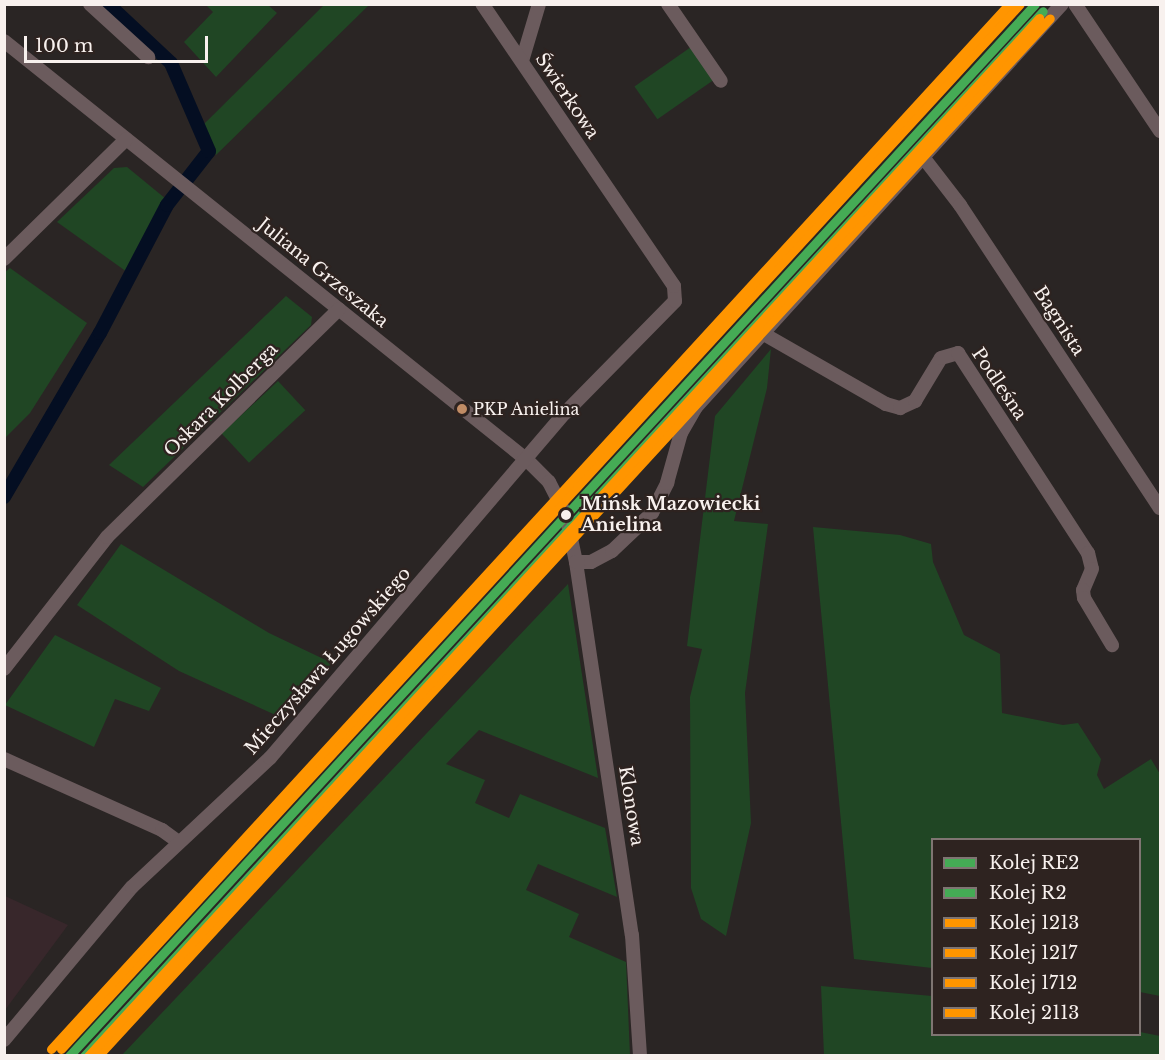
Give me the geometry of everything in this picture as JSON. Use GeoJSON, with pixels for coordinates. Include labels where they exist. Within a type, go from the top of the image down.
{"type":"FeatureCollection","features":[{"type":"Feature","properties":{"kind":"street"},"geometry":{"type":"LineString","coordinates":[[90,4],[148,57]]}},
{"type":"Feature","properties":{"kind":"street","name":"Świerkowa"},"geometry":{"type":"LineString","coordinates":[[482,4],[522,61],[528,77],[623,207],[674,286],[675,302],[565,413],[527,460]]}},
{"type":"Feature","properties":{"kind":"street"},"geometry":{"type":"LineString","coordinates":[[522,61],[540,4]]}},
{"type":"Feature","properties":{"kind":"street"},"geometry":{"type":"LineString","coordinates":[[668,4],[721,81]]}},
{"type":"Feature","properties":{"kind":"street"},"geometry":{"type":"LineString","coordinates":[[576,562],[591,562],[612,550],[652,513],[661,498],[688,420],[762,333],[1062,4]]}},
{"type":"Feature","properties":{"kind":"street"},"geometry":{"type":"LineString","coordinates":[[1075,4],[1161,131]]}},
{"type":"Feature","properties":{"kind":"street","name":"Juliana Grzeszaka"},"geometry":{"type":"LineString","coordinates":[[4,41],[527,460],[549,482],[565,511],[576,562]]}},
{"type":"Feature","properties":{"kind":"street"},"geometry":{"type":"LineString","coordinates":[[4,259],[126,139]]}},
{"type":"Feature","properties":{"kind":"street","name":"Bagnista"},"geometry":{"type":"LineString","coordinates":[[923,157],[960,205],[1161,508]]}},
{"type":"Feature","properties":{"kind":"street","name":"Oskara Kolberga"},"geometry":{"type":"LineString","coordinates":[[4,669],[126,516],[339,309]]}},
{"type":"Feature","properties":{"kind":"street","name":"Podleśna"},"geometry":{"type":"LineString","coordinates":[[762,333],[886,404],[908,407],[915,401],[941,358],[958,353],[1088,553],[1092,569],[1083,590],[1084,598],[1112,645]]}},
{"type":"Feature","properties":{"kind":"street","name":"Mieczysława Ługowskiego"},"geometry":{"type":"LineString","coordinates":[[4,1040],[132,887],[177,841],[270,758],[527,460]]}},
{"type":"Feature","properties":{"kind":"street","name":"Klonowa"},"geometry":{"type":"LineString","coordinates":[[576,562],[632,934],[640,1056]]}},
{"type":"Feature","properties":{"kind":"street"},"geometry":{"type":"LineString","coordinates":[[4,759],[162,830],[177,841]]}},
{"type":"Feature","properties":{"kind":"shaded area"},"geometry":{"type":"Polygon","coordinates":[[[5,896],[68,925],[5,1010],[5,896]]]}},
{"type":"Feature","properties":{"kind":"green space"},"geometry":{"type":"Polygon","coordinates":[[[206,5],[268,5],[277,13],[216,77],[184,42],[213,12],[206,5]]]}},
{"type":"Feature","properties":{"kind":"green space"},"geometry":{"type":"Polygon","coordinates":[[[324,5],[369,5],[216,155],[203,125],[324,5]]]}},
{"type":"Feature","properties":{"kind":"green space"},"geometry":{"type":"Polygon","coordinates":[[[691,47],[714,80],[657,119],[634,87],[691,47]]]}},
{"type":"Feature","properties":{"kind":"green space"},"geometry":{"type":"Polygon","coordinates":[[[127,167],[166,199],[127,272],[57,222],[114,168],[127,167]]]}},
{"type":"Feature","properties":{"kind":"green space"},"geometry":{"type":"Polygon","coordinates":[[[10,268],[87,323],[30,413],[5,438],[4,273],[10,268]]]}},
{"type":"Feature","properties":{"kind":"green space"},"geometry":{"type":"Polygon","coordinates":[[[286,296],[312,317],[311,325],[143,487],[109,465],[286,296]]]}},
{"type":"Feature","properties":{"kind":"green space"},"geometry":{"type":"Polygon","coordinates":[[[771,349],[767,388],[734,521],[768,524],[745,693],[751,823],[726,936],[701,919],[691,888],[690,697],[702,649],[687,646],[715,416],[771,349]]]}},
{"type":"Feature","properties":{"kind":"green space"},"geometry":{"type":"Polygon","coordinates":[[[278,381],[305,410],[249,463],[222,434],[278,381]]]}},
{"type":"Feature","properties":{"kind":"green space"},"geometry":{"type":"Polygon","coordinates":[[[813,527],[900,535],[931,544],[933,562],[964,635],[1000,654],[1002,713],[1063,725],[1078,723],[1101,759],[1097,775],[1104,789],[1151,759],[1160,774],[1160,996],[1141,992],[1141,838],[931,838],[931,968],[854,959],[813,527]]]}},
{"type":"Feature","properties":{"kind":"green space"},"geometry":{"type":"Polygon","coordinates":[[[121,544],[269,633],[332,663],[280,717],[179,671],[77,605],[121,544]]]}},
{"type":"Feature","properties":{"kind":"green space"},"geometry":{"type":"Polygon","coordinates":[[[568,584],[598,778],[479,730],[446,764],[485,780],[475,803],[509,818],[520,794],[605,828],[617,897],[538,864],[526,890],[579,914],[569,937],[626,962],[630,1055],[122,1055],[568,584]]]}},
{"type":"Feature","properties":{"kind":"green space"},"geometry":{"type":"Polygon","coordinates":[[[55,635],[161,688],[149,711],[115,699],[94,747],[5,705],[55,635]]]}},
{"type":"Feature","properties":{"kind":"green space"},"geometry":{"type":"Polygon","coordinates":[[[821,986],[931,996],[931,1036],[1141,1036],[1141,1032],[1160,1036],[1160,1055],[824,1055],[821,986]]]}},
{"type":"Feature","properties":{"kind":"waterway"},"geometry":{"type":"LineString","coordinates":[[4,497],[100,333],[167,205],[209,151],[171,63],[108,4]]}},
{"type":"Feature","properties":{"kind":"rail line","name":"1712"},"geometry":{"type":"LineString","coordinates":[[51,1049],[1009,4]]}},
{"type":"Feature","properties":{"kind":"rail line","name":"1213"},"geometry":{"type":"LineString","coordinates":[[61,1049],[1020,4]]}},
{"type":"Feature","properties":{"kind":"rail line","name":"RE2"},"geometry":{"type":"LineString","coordinates":[[69,1056],[1035,4]]}},
{"type":"Feature","properties":{"kind":"rail line","name":"R2"},"geometry":{"type":"LineString","coordinates":[[84,1056],[1043,11]]}},
{"type":"Feature","properties":{"kind":"rail line","name":"2113"},"geometry":{"type":"LineString","coordinates":[[88,1056],[1039,18]]}},
{"type":"Feature","properties":{"kind":"rail line","name":"1217"},"geometry":{"type":"LineString","coordinates":[[98,1056],[1050,18]]}},
{"type":"Feature","properties":{"kind":"place","name":"PKP Anielina"},"geometry":{"type":"Point","coordinates":[462,409]}},
{"type":"Feature","properties":{"kind":"place","name":"Mińsk Mazowiecki Anielina"},"geometry":{"type":"Point","coordinates":[566,515]}}]}
